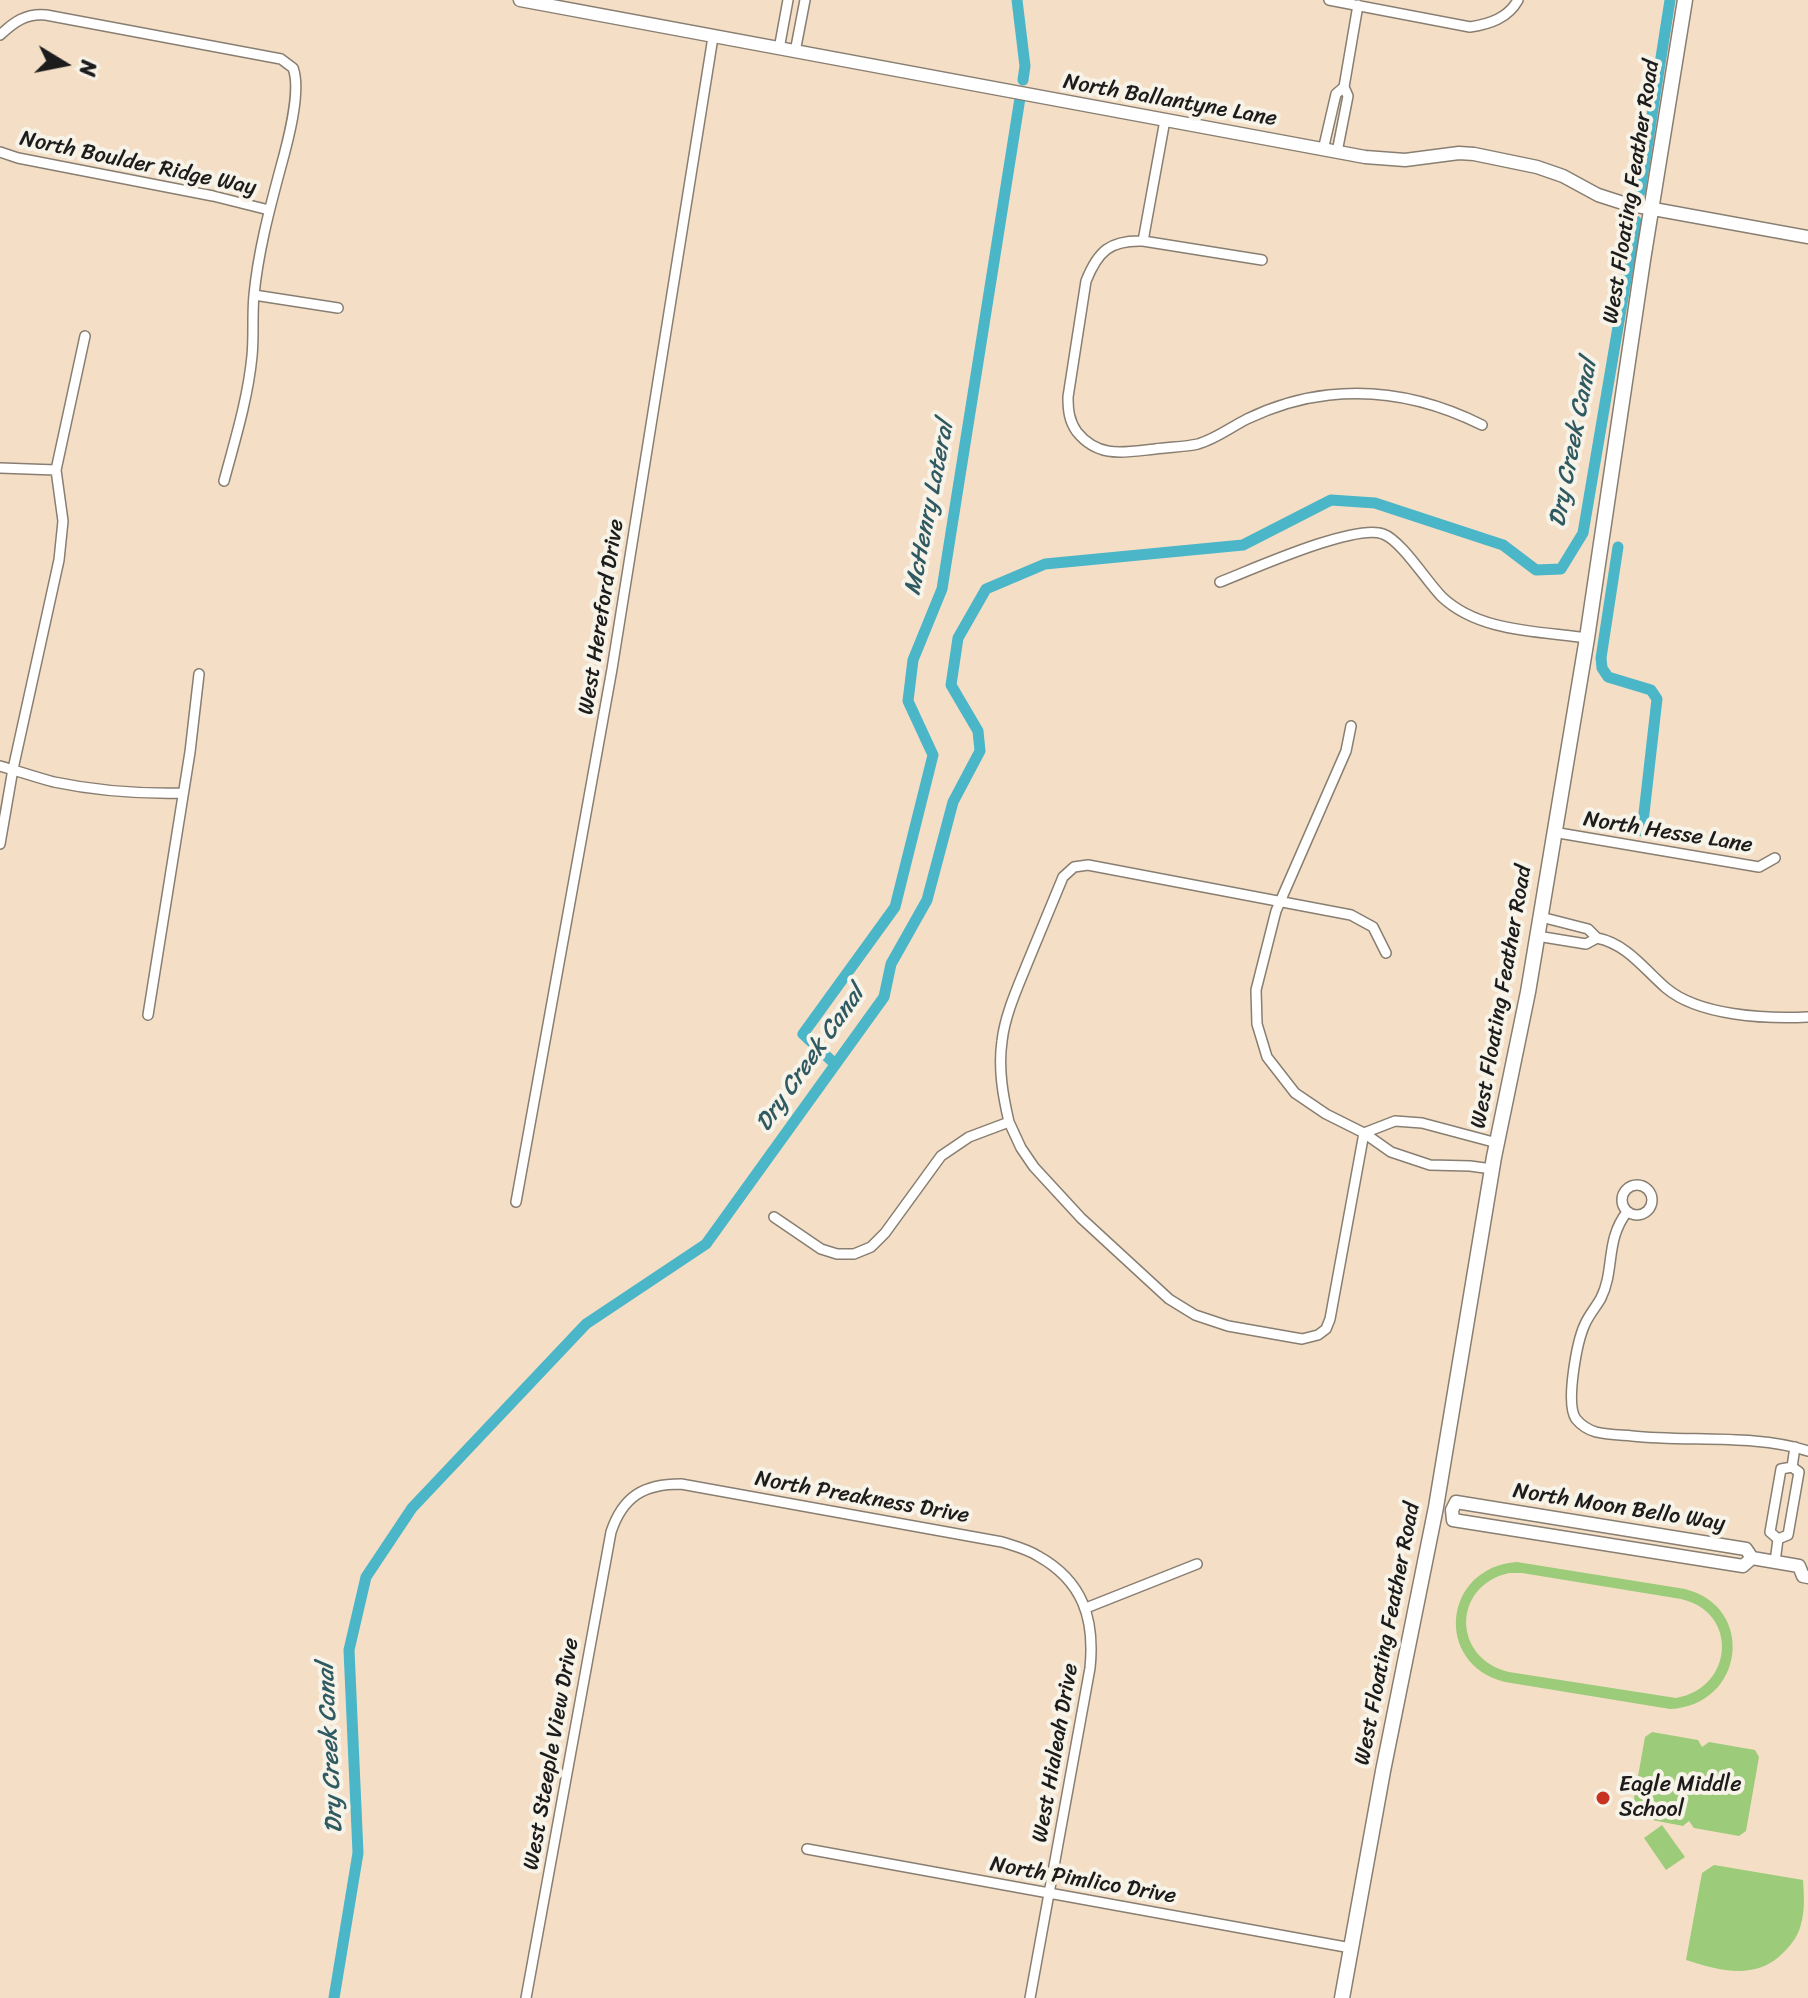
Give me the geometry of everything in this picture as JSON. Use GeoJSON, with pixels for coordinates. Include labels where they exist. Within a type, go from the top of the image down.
{"type":"FeatureCollection","features":[{"type":"Feature","properties":{"kind":"main road","name":"West Floating Feather Road"},"geometry":{"type":"LineString","coordinates":[[1342,1998],[1383,1771],[1436,1507],[1492,1169],[1541,917],[1685,0]]}},
{"type":"Feature","properties":{"kind":"street","name":"North Ballantyne Lane"},"geometry":{"type":"LineString","coordinates":[[520,0],[1377,159],[1405,160],[1459,153],[1500,158],[1563,176],[1612,200],[1652,210],[1808,237]]}},
{"type":"Feature","properties":{"kind":"street"},"geometry":{"type":"LineString","coordinates":[[779,49],[788,0]]}},
{"type":"Feature","properties":{"kind":"street"},"geometry":{"type":"LineString","coordinates":[[795,52],[805,0]]}},
{"type":"Feature","properties":{"kind":"street"},"geometry":{"type":"LineString","coordinates":[[1329,0],[1470,27],[1501,18],[1518,0]]}},
{"type":"Feature","properties":{"kind":"street"},"geometry":{"type":"LineString","coordinates":[[1337,152],[1348,96],[1344,87],[1358,5]]}},
{"type":"Feature","properties":{"kind":"street"},"geometry":{"type":"LineString","coordinates":[[0,35],[11,24],[29,16],[46,15],[281,59],[293,68],[297,86],[286,150],[269,210],[254,295],[252,357],[245,399],[224,481]]}},
{"type":"Feature","properties":{"kind":"street","name":"West Hereford Drive"},"geometry":{"type":"LineString","coordinates":[[516,1202],[612,669],[713,37]]}},
{"type":"Feature","properties":{"kind":"street"},"geometry":{"type":"LineString","coordinates":[[1323,150],[1336,94],[1344,87]]}},
{"type":"Feature","properties":{"kind":"street"},"geometry":{"type":"LineString","coordinates":[[1143,241],[1165,120]]}},
{"type":"Feature","properties":{"kind":"street","name":"North Boulder Ridge Way"},"geometry":{"type":"LineString","coordinates":[[0,153],[269,210]]}},
{"type":"Feature","properties":{"kind":"street"},"geometry":{"type":"LineString","coordinates":[[1262,260],[1143,241],[1128,241],[1103,251],[1086,281],[1068,397],[1072,425],[1085,442],[1101,450],[1120,452],[1197,444],[1286,404],[1360,393],[1399,396],[1430,403],[1482,425]]}},
{"type":"Feature","properties":{"kind":"street"},"geometry":{"type":"LineString","coordinates":[[254,295],[338,308]]}},
{"type":"Feature","properties":{"kind":"street"},"geometry":{"type":"LineString","coordinates":[[0,844],[13,769],[59,560],[63,521],[56,470],[85,336]]}},
{"type":"Feature","properties":{"kind":"street"},"geometry":{"type":"LineString","coordinates":[[0,468],[56,470]]}},
{"type":"Feature","properties":{"kind":"street"},"geometry":{"type":"LineString","coordinates":[[1220,582],[1349,536],[1370,532],[1383,534],[1399,547],[1442,597],[1469,616],[1503,626],[1587,638]]}},
{"type":"Feature","properties":{"kind":"street"},"geometry":{"type":"LineString","coordinates":[[148,1015],[199,674]]}},
{"type":"Feature","properties":{"kind":"street"},"geometry":{"type":"LineString","coordinates":[[1351,726],[1346,751],[1280,901],[1256,990],[1257,1024],[1267,1057],[1295,1093],[1391,1152],[1430,1165],[1492,1169]]}},
{"type":"Feature","properties":{"kind":"street"},"geometry":{"type":"LineString","coordinates":[[0,766],[85,788],[183,793]]}},
{"type":"Feature","properties":{"kind":"street","name":"North Hesse Lane"},"geometry":{"type":"LineString","coordinates":[[1553,832],[1759,867],[1775,858]]}},
{"type":"Feature","properties":{"kind":"street"},"geometry":{"type":"LineString","coordinates":[[1364,1133],[1326,1329],[1318,1335],[1302,1339],[1228,1326],[1195,1315],[1169,1299],[1081,1218],[1034,1167],[1009,1122],[1003,1092],[1002,1041],[1009,1012],[1032,951],[1063,877],[1074,867],[1088,865],[1351,915],[1373,927],[1386,953]]}},
{"type":"Feature","properties":{"kind":"street"},"geometry":{"type":"LineString","coordinates":[[1541,917],[1588,929],[1597,938],[1611,941],[1645,966],[1667,989],[1701,1006],[1736,1014],[1808,1017]]}},
{"type":"Feature","properties":{"kind":"street"},"geometry":{"type":"LineString","coordinates":[[1537,936],[1586,944],[1597,938]]}},
{"type":"Feature","properties":{"kind":"street"},"geometry":{"type":"LineString","coordinates":[[1364,1133],[1395,1121],[1422,1123],[1497,1143]]}},
{"type":"Feature","properties":{"kind":"street"},"geometry":{"type":"LineString","coordinates":[[774,1217],[821,1249],[837,1254],[854,1254],[871,1247],[885,1233],[941,1156],[969,1137],[1009,1122]]}},
{"type":"Feature","properties":{"kind":"street"},"geometry":{"type":"LineString","coordinates":[[1627,1212],[1615,1231],[1605,1288],[1582,1333],[1570,1396],[1576,1419],[1597,1432],[1748,1442],[1808,1451]]}},
{"type":"Feature","properties":{"kind":"street"},"geometry":{"type":"LineString","coordinates":[[1792,1467],[1795,1447]]}},
{"type":"Feature","properties":{"kind":"street"},"geometry":{"type":"LineString","coordinates":[[1792,1467],[1799,1472],[1788,1535],[1778,1539],[1770,1532],[1781,1469],[1792,1467]]}},
{"type":"Feature","properties":{"kind":"street","name":"North Preakness Drive"},"geometry":{"type":"LineString","coordinates":[[616,1516],[627,1501],[643,1490],[661,1484],[681,1484],[1002,1542],[1036,1554],[1059,1570],[1075,1588],[1086,1608]]}},
{"type":"Feature","properties":{"kind":"street","name":"North Moon Bello Way"},"geometry":{"type":"LineString","coordinates":[[1436,1507],[1452,1510],[1453,1520],[1743,1566],[1752,1558],[1775,1562]]}},
{"type":"Feature","properties":{"kind":"street","name":"West Steeple View Drive"},"geometry":{"type":"LineString","coordinates":[[526,1998],[616,1516]]}},
{"type":"Feature","properties":{"kind":"street"},"geometry":{"type":"LineString","coordinates":[[1778,1539],[1775,1562],[1804,1562],[1803,1576],[1808,1577]]}},
{"type":"Feature","properties":{"kind":"street"},"geometry":{"type":"LineString","coordinates":[[1086,1608],[1197,1564]]}},
{"type":"Feature","properties":{"kind":"street","name":"West Hialeah Drive"},"geometry":{"type":"LineString","coordinates":[[1030,1998],[1090,1668],[1091,1627],[1086,1608]]}},
{"type":"Feature","properties":{"kind":"street","name":"North Pimlico Drive"},"geometry":{"type":"LineString","coordinates":[[807,1849],[1351,1948]]}},
{"type":"Feature","properties":{"kind":"green space"},"geometry":{"type":"Polygon","coordinates":[[[1517,1562],[1685,1589],[1708,1599],[1723,1615],[1731,1634],[1732,1655],[1726,1674],[1714,1692],[1695,1704],[1670,1709],[1505,1682],[1482,1672],[1466,1656],[1458,1637],[1456,1617],[1462,1597],[1474,1580],[1492,1568],[1517,1562]],[[1509,1573],[1490,1580],[1477,1592],[1469,1606],[1466,1622],[1469,1638],[1477,1652],[1490,1664],[1509,1672],[1676,1698],[1695,1691],[1709,1680],[1718,1666],[1722,1650],[1720,1633],[1713,1619],[1700,1607],[1681,1599],[1509,1573]]]}},
{"type":"Feature","properties":{"kind":"green space"},"geometry":{"type":"Polygon","coordinates":[[[1652,1732],[1698,1740],[1702,1747],[1709,1742],[1755,1750],[1759,1757],[1746,1831],[1739,1836],[1694,1828],[1689,1821],[1683,1826],[1637,1817],[1632,1810],[1645,1737],[1652,1732]]]}},
{"type":"Feature","properties":{"kind":"green space"},"geometry":{"type":"Polygon","coordinates":[[[1662,1825],[1685,1857],[1666,1870],[1644,1838],[1662,1825]]]}},
{"type":"Feature","properties":{"kind":"green space"},"geometry":{"type":"Polygon","coordinates":[[[1714,1865],[1803,1880],[1804,1908],[1797,1935],[1790,1945],[1763,1967],[1725,1970],[1686,1960],[1702,1873],[1714,1865]]]}},
{"type":"Feature","properties":{"kind":"waterway","name":"McHenry Lateral"},"geometry":{"type":"LineString","coordinates":[[1017,0],[1025,66],[1023,80]]}},
{"type":"Feature","properties":{"kind":"waterway","name":"Dry Creek Canal"},"geometry":{"type":"LineString","coordinates":[[1640,192],[1670,0]]}},
{"type":"Feature","properties":{"kind":"waterway","name":"McHenry Lateral"},"geometry":{"type":"LineString","coordinates":[[835,1064],[803,1034],[895,907],[933,755],[908,701],[913,660],[942,589],[1020,98]]}},
{"type":"Feature","properties":{"kind":"waterway","name":"Dry Creek Canal"},"geometry":{"type":"LineString","coordinates":[[334,1998],[358,1853],[349,1650],[366,1577],[412,1508],[586,1324],[706,1244],[884,997],[891,964],[927,900],[953,802],[980,751],[978,731],[951,685],[958,638],[986,589],[1045,564],[1243,545],[1331,500],[1375,503],[1503,545],[1536,570],[1561,569],[1583,533],[1636,221]]}},
{"type":"Feature","properties":{"kind":"waterway"},"geometry":{"type":"LineString","coordinates":[[1618,547],[1601,658],[1602,668],[1608,677],[1651,690],[1657,699],[1642,831]]}},
{"type":"Feature","properties":{"kind":"place","name":"Eagle Middle School"},"geometry":{"type":"Point","coordinates":[1603,1798]}}]}
